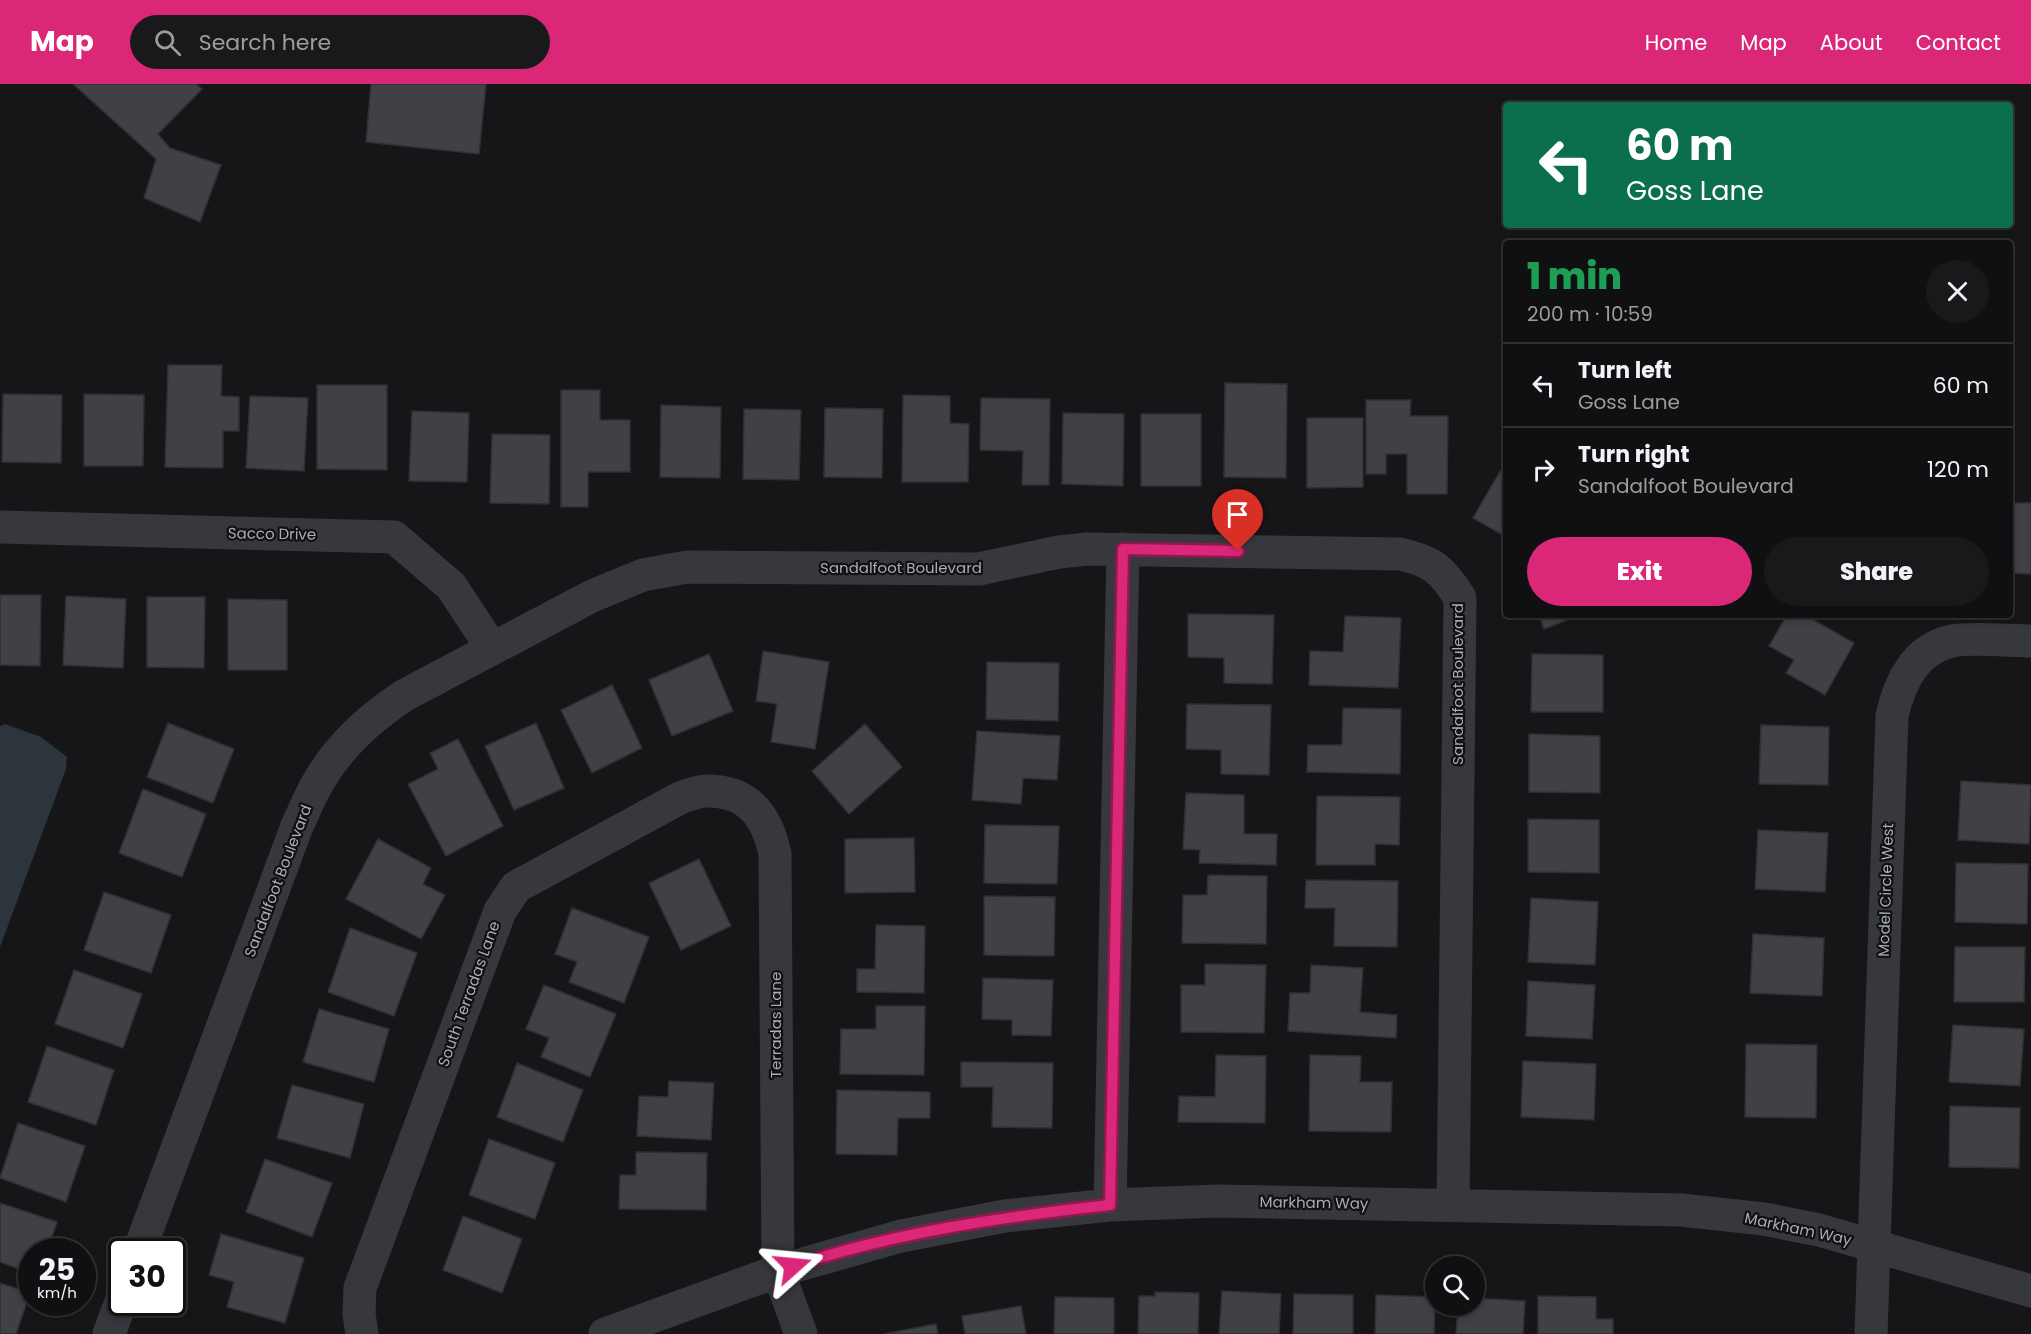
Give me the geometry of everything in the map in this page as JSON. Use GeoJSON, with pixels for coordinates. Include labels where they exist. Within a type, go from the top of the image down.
{"type":"FeatureCollection","features":[{"type":"Feature","properties":{"kind":"street","name":"Sacco Drive"},"geometry":{"type":"LineString","coordinates":[[0,527],[394,537],[451,586],[492,648]]}},
{"type":"Feature","properties":{"kind":"street","name":"Sandalfoot Boulevard"},"geometry":{"type":"LineString","coordinates":[[144,1238],[297,826],[322,775],[349,741],[381,711],[405,695],[592,596],[643,575],[687,567],[979,569],[1059,552],[1087,549],[1400,554],[1425,560],[1446,575],[1460,598],[1453,1205]]}},
{"type":"Feature","properties":{"kind":"street"},"geometry":{"type":"LineString","coordinates":[[1110,1205],[1123,549]]}},
{"type":"Feature","properties":{"kind":"street","name":"Model Circle West"},"geometry":{"type":"LineString","coordinates":[[1871,1334],[1892,716],[1897,691],[1910,669],[1929,651],[1952,640],[2031,641]]}},
{"type":"Feature","properties":{"kind":"street","name":"South Terradas Lane"},"geometry":{"type":"LineString","coordinates":[[362,1334],[359,1314],[360,1288],[500,911],[516,887],[680,798],[706,790],[734,795]]}},
{"type":"Feature","properties":{"kind":"street","name":"Terradas Lane"},"geometry":{"type":"LineString","coordinates":[[734,795],[754,807],[770,828],[775,854],[778,1271],[801,1334]]}},
{"type":"Feature","properties":{"kind":"street","name":"Markham Way"},"geometry":{"type":"LineString","coordinates":[[605,1334],[778,1271],[901,1236],[1005,1216],[1110,1205],[1218,1202],[1681,1210],[1764,1219],[1819,1230],[2031,1291]]}},
{"type":"Feature","properties":{"kind":"street"},"geometry":{"type":"LineString","coordinates":[[109,1334],[116,1316]]}},
{"type":"Feature","properties":{"kind":"shaded area"},"geometry":{"type":"Polygon","coordinates":[[[5,724],[41,737],[67,757],[66,769],[0,947],[0,726],[5,724]]]}},
{"type":"Feature","properties":{"kind":"building"},"geometry":{"type":"Polygon","coordinates":[[[73,84],[196,84],[202,89],[158,134],[170,148],[221,165],[200,222],[144,198],[156,159],[73,84]]]}},
{"type":"Feature","properties":{"kind":"building"},"geometry":{"type":"Polygon","coordinates":[[[371,84],[486,84],[479,154],[366,142],[371,84]]]}},
{"type":"Feature","properties":{"kind":"building"},"geometry":{"type":"Polygon","coordinates":[[[168,365],[222,365],[221,396],[239,397],[239,431],[223,431],[223,468],[165,467],[168,365]]]}},
{"type":"Feature","properties":{"kind":"building"},"geometry":{"type":"Polygon","coordinates":[[[1225,383],[1287,384],[1286,478],[1224,477],[1225,383]]]}},
{"type":"Feature","properties":{"kind":"building"},"geometry":{"type":"Polygon","coordinates":[[[317,385],[387,385],[387,470],[317,469],[317,385]]]}},
{"type":"Feature","properties":{"kind":"building"},"geometry":{"type":"Polygon","coordinates":[[[561,390],[600,390],[600,420],[630,420],[630,472],[588,472],[588,507],[561,507],[561,390]]]}},
{"type":"Feature","properties":{"kind":"building"},"geometry":{"type":"Polygon","coordinates":[[[3,394],[62,395],[61,463],[2,462],[3,394]]]}},
{"type":"Feature","properties":{"kind":"building"},"geometry":{"type":"Polygon","coordinates":[[[84,394],[144,395],[143,466],[84,466],[84,394]]]}},
{"type":"Feature","properties":{"kind":"building"},"geometry":{"type":"Polygon","coordinates":[[[903,395],[950,396],[950,423],[969,424],[968,482],[902,482],[903,395]]]}},
{"type":"Feature","properties":{"kind":"building"},"geometry":{"type":"Polygon","coordinates":[[[250,396],[308,398],[304,471],[246,468],[250,396]]]}},
{"type":"Feature","properties":{"kind":"building"},"geometry":{"type":"Polygon","coordinates":[[[981,398],[1050,399],[1049,485],[1022,485],[1023,451],[980,450],[981,398]]]}},
{"type":"Feature","properties":{"kind":"building"},"geometry":{"type":"Polygon","coordinates":[[[1366,400],[1411,400],[1410,416],[1448,416],[1447,494],[1407,494],[1407,454],[1386,454],[1386,474],[1366,474],[1366,400]]]}},
{"type":"Feature","properties":{"kind":"building"},"geometry":{"type":"Polygon","coordinates":[[[661,405],[721,407],[720,478],[660,477],[661,405]]]}},
{"type":"Feature","properties":{"kind":"building"},"geometry":{"type":"Polygon","coordinates":[[[825,408],[883,409],[882,478],[824,477],[825,408]]]}},
{"type":"Feature","properties":{"kind":"building"},"geometry":{"type":"Polygon","coordinates":[[[744,409],[801,410],[799,480],[743,479],[744,409]]]}},
{"type":"Feature","properties":{"kind":"building"},"geometry":{"type":"Polygon","coordinates":[[[412,411],[469,413],[467,482],[409,481],[412,411]]]}},
{"type":"Feature","properties":{"kind":"building"},"geometry":{"type":"Polygon","coordinates":[[[1063,413],[1124,414],[1123,486],[1062,484],[1063,413]]]}},
{"type":"Feature","properties":{"kind":"building"},"geometry":{"type":"Polygon","coordinates":[[[1141,414],[1201,414],[1201,486],[1141,486],[1141,414]]]}},
{"type":"Feature","properties":{"kind":"building"},"geometry":{"type":"Polygon","coordinates":[[[1307,418],[1363,418],[1363,487],[1307,488],[1307,418]]]}},
{"type":"Feature","properties":{"kind":"building"},"geometry":{"type":"Polygon","coordinates":[[[492,434],[550,435],[549,504],[490,503],[492,434]]]}},
{"type":"Feature","properties":{"kind":"building"},"geometry":{"type":"Polygon","coordinates":[[[1503,466],[1503,535],[1473,518],[1503,466]]]}},
{"type":"Feature","properties":{"kind":"building"},"geometry":{"type":"Polygon","coordinates":[[[2013,503],[2031,503],[2031,574],[2013,573],[2013,503]]]}},
{"type":"Feature","properties":{"kind":"building"},"geometry":{"type":"Polygon","coordinates":[[[0,595],[41,595],[40,666],[0,665],[0,595]]]}},
{"type":"Feature","properties":{"kind":"building"},"geometry":{"type":"Polygon","coordinates":[[[66,596],[126,599],[123,668],[63,665],[66,596]]]}},
{"type":"Feature","properties":{"kind":"building"},"geometry":{"type":"Polygon","coordinates":[[[147,597],[205,597],[204,668],[147,667],[147,597]]]}},
{"type":"Feature","properties":{"kind":"building"},"geometry":{"type":"Polygon","coordinates":[[[228,599],[287,600],[287,670],[228,670],[228,599]]]}},
{"type":"Feature","properties":{"kind":"building"},"geometry":{"type":"Polygon","coordinates":[[[1188,614],[1274,615],[1272,684],[1224,683],[1224,658],[1188,657],[1188,614]]]}},
{"type":"Feature","properties":{"kind":"building"},"geometry":{"type":"Polygon","coordinates":[[[1345,616],[1401,618],[1398,688],[1309,685],[1310,651],[1343,652],[1345,616]]]}},
{"type":"Feature","properties":{"kind":"building"},"geometry":{"type":"Polygon","coordinates":[[[1540,618],[1572,618],[1544,629],[1540,618]]]}},
{"type":"Feature","properties":{"kind":"building"},"geometry":{"type":"Polygon","coordinates":[[[1785,618],[1810,618],[1854,643],[1825,695],[1786,673],[1794,660],[1769,646],[1785,618]]]}},
{"type":"Feature","properties":{"kind":"building"},"geometry":{"type":"Polygon","coordinates":[[[763,651],[829,662],[815,749],[771,742],[777,704],[756,701],[763,651]]]}},
{"type":"Feature","properties":{"kind":"building"},"geometry":{"type":"Polygon","coordinates":[[[709,654],[733,711],[672,736],[649,680],[709,654]]]}},
{"type":"Feature","properties":{"kind":"building"},"geometry":{"type":"Polygon","coordinates":[[[1532,654],[1603,655],[1603,712],[1531,712],[1532,654]]]}},
{"type":"Feature","properties":{"kind":"building"},"geometry":{"type":"Polygon","coordinates":[[[987,662],[1059,663],[1058,721],[986,719],[987,662]]]}},
{"type":"Feature","properties":{"kind":"building"},"geometry":{"type":"Polygon","coordinates":[[[612,685],[642,748],[592,773],[561,710],[612,685]]]}},
{"type":"Feature","properties":{"kind":"building"},"geometry":{"type":"Polygon","coordinates":[[[1187,704],[1271,705],[1269,775],[1221,774],[1221,750],[1186,749],[1187,704]]]}},
{"type":"Feature","properties":{"kind":"building"},"geometry":{"type":"Polygon","coordinates":[[[1343,708],[1401,709],[1400,774],[1307,772],[1308,745],[1342,745],[1343,708]]]}},
{"type":"Feature","properties":{"kind":"building"},"geometry":{"type":"Polygon","coordinates":[[[168,723],[234,749],[213,803],[147,777],[168,723]]]}},
{"type":"Feature","properties":{"kind":"building"},"geometry":{"type":"Polygon","coordinates":[[[536,723],[564,788],[514,810],[485,746],[536,723]]]}},
{"type":"Feature","properties":{"kind":"building"},"geometry":{"type":"Polygon","coordinates":[[[865,724],[902,767],[849,814],[812,771],[865,724]]]}},
{"type":"Feature","properties":{"kind":"building"},"geometry":{"type":"Polygon","coordinates":[[[1761,725],[1829,727],[1828,785],[1759,784],[1761,725]]]}},
{"type":"Feature","properties":{"kind":"building"},"geometry":{"type":"Polygon","coordinates":[[[977,731],[1060,736],[1057,780],[1023,778],[1021,804],[972,800],[977,731]]]}},
{"type":"Feature","properties":{"kind":"building"},"geometry":{"type":"Polygon","coordinates":[[[1529,734],[1600,736],[1600,793],[1529,792],[1529,734]]]}},
{"type":"Feature","properties":{"kind":"building"},"geometry":{"type":"Polygon","coordinates":[[[458,739],[503,826],[446,856],[408,784],[438,769],[430,753],[458,739]]]}},
{"type":"Feature","properties":{"kind":"building"},"geometry":{"type":"Polygon","coordinates":[[[1961,781],[2031,785],[2029,844],[1958,840],[1961,781]]]}},
{"type":"Feature","properties":{"kind":"building"},"geometry":{"type":"Polygon","coordinates":[[[143,789],[206,814],[182,877],[119,853],[143,789]]]}},
{"type":"Feature","properties":{"kind":"building"},"geometry":{"type":"Polygon","coordinates":[[[1186,793],[1244,795],[1244,834],[1277,834],[1276,865],[1199,863],[1200,850],[1183,849],[1186,793]]]}},
{"type":"Feature","properties":{"kind":"building"},"geometry":{"type":"Polygon","coordinates":[[[1317,796],[1400,797],[1399,845],[1375,844],[1375,865],[1316,865],[1317,796]]]}},
{"type":"Feature","properties":{"kind":"building"},"geometry":{"type":"Polygon","coordinates":[[[1528,819],[1599,820],[1599,873],[1528,872],[1528,819]]]}},
{"type":"Feature","properties":{"kind":"building"},"geometry":{"type":"Polygon","coordinates":[[[985,825],[1059,826],[1057,884],[984,883],[985,825]]]}},
{"type":"Feature","properties":{"kind":"building"},"geometry":{"type":"Polygon","coordinates":[[[1758,830],[1828,833],[1825,892],[1755,889],[1758,830]]]}},
{"type":"Feature","properties":{"kind":"building"},"geometry":{"type":"Polygon","coordinates":[[[914,838],[915,892],[845,893],[845,839],[914,838]]]}},
{"type":"Feature","properties":{"kind":"building"},"geometry":{"type":"Polygon","coordinates":[[[378,839],[431,868],[423,884],[445,895],[421,939],[346,899],[378,839]]]}},
{"type":"Feature","properties":{"kind":"building"},"geometry":{"type":"Polygon","coordinates":[[[699,859],[731,926],[681,950],[649,883],[699,859]]]}},
{"type":"Feature","properties":{"kind":"building"},"geometry":{"type":"Polygon","coordinates":[[[1956,863],[2028,864],[2027,924],[1955,922],[1956,863]]]}},
{"type":"Feature","properties":{"kind":"building"},"geometry":{"type":"Polygon","coordinates":[[[1208,875],[1267,876],[1266,944],[1182,943],[1183,895],[1207,895],[1208,875]]]}},
{"type":"Feature","properties":{"kind":"building"},"geometry":{"type":"Polygon","coordinates":[[[1306,880],[1398,881],[1397,947],[1334,946],[1335,908],[1305,908],[1306,880]]]}},
{"type":"Feature","properties":{"kind":"building"},"geometry":{"type":"Polygon","coordinates":[[[104,892],[171,915],[151,973],[84,950],[104,892]]]}},
{"type":"Feature","properties":{"kind":"building"},"geometry":{"type":"Polygon","coordinates":[[[984,896],[1055,897],[1054,956],[984,955],[984,896]]]}},
{"type":"Feature","properties":{"kind":"building"},"geometry":{"type":"Polygon","coordinates":[[[1531,898],[1598,902],[1595,965],[1528,962],[1531,898]]]}},
{"type":"Feature","properties":{"kind":"building"},"geometry":{"type":"Polygon","coordinates":[[[572,908],[649,937],[624,1003],[569,982],[577,962],[555,954],[572,908]]]}},
{"type":"Feature","properties":{"kind":"building"},"geometry":{"type":"Polygon","coordinates":[[[876,925],[925,926],[924,993],[857,992],[857,969],[875,969],[876,925]]]}},
{"type":"Feature","properties":{"kind":"building"},"geometry":{"type":"Polygon","coordinates":[[[350,928],[417,953],[394,1016],[328,992],[350,928]]]}},
{"type":"Feature","properties":{"kind":"building"},"geometry":{"type":"Polygon","coordinates":[[[1753,934],[1824,938],[1822,996],[1750,993],[1753,934]]]}},
{"type":"Feature","properties":{"kind":"building"},"geometry":{"type":"Polygon","coordinates":[[[1955,947],[2025,947],[2024,1002],[1954,1002],[1955,947]]]}},
{"type":"Feature","properties":{"kind":"building"},"geometry":{"type":"Polygon","coordinates":[[[1205,964],[1266,965],[1264,1033],[1181,1032],[1181,985],[1205,985],[1205,964]]]}},
{"type":"Feature","properties":{"kind":"building"},"geometry":{"type":"Polygon","coordinates":[[[1311,965],[1363,968],[1360,1012],[1397,1015],[1396,1038],[1288,1031],[1290,993],[1310,993],[1311,965]]]}},
{"type":"Feature","properties":{"kind":"building"},"geometry":{"type":"Polygon","coordinates":[[[74,970],[142,994],[123,1048],[55,1024],[74,970]]]}},
{"type":"Feature","properties":{"kind":"building"},"geometry":{"type":"Polygon","coordinates":[[[983,978],[1053,980],[1051,1036],[1012,1035],[1012,1020],[982,1019],[983,978]]]}},
{"type":"Feature","properties":{"kind":"building"},"geometry":{"type":"Polygon","coordinates":[[[1528,981],[1595,985],[1592,1039],[1526,1036],[1528,981]]]}},
{"type":"Feature","properties":{"kind":"building"},"geometry":{"type":"Polygon","coordinates":[[[544,985],[616,1014],[590,1077],[541,1057],[549,1038],[526,1029],[544,985]]]}},
{"type":"Feature","properties":{"kind":"building"},"geometry":{"type":"Polygon","coordinates":[[[876,1006],[925,1006],[924,1075],[840,1074],[841,1029],[876,1029],[876,1006]]]}},
{"type":"Feature","properties":{"kind":"building"},"geometry":{"type":"Polygon","coordinates":[[[319,1009],[389,1029],[374,1082],[303,1062],[319,1009]]]}},
{"type":"Feature","properties":{"kind":"building"},"geometry":{"type":"Polygon","coordinates":[[[1953,1025],[2024,1029],[2020,1086],[1949,1082],[1953,1025]]]}},
{"type":"Feature","properties":{"kind":"building"},"geometry":{"type":"Polygon","coordinates":[[[1746,1044],[1817,1045],[1816,1118],[1745,1117],[1746,1044]]]}},
{"type":"Feature","properties":{"kind":"building"},"geometry":{"type":"Polygon","coordinates":[[[47,1046],[114,1070],[96,1125],[28,1102],[47,1046]]]}},
{"type":"Feature","properties":{"kind":"building"},"geometry":{"type":"Polygon","coordinates":[[[1216,1055],[1266,1056],[1265,1123],[1178,1122],[1179,1096],[1215,1097],[1216,1055]]]}},
{"type":"Feature","properties":{"kind":"building"},"geometry":{"type":"Polygon","coordinates":[[[1310,1055],[1361,1056],[1360,1082],[1392,1082],[1391,1132],[1309,1131],[1310,1055]]]}},
{"type":"Feature","properties":{"kind":"building"},"geometry":{"type":"Polygon","coordinates":[[[1523,1061],[1596,1064],[1594,1120],[1521,1117],[1523,1061]]]}},
{"type":"Feature","properties":{"kind":"building"},"geometry":{"type":"Polygon","coordinates":[[[961,1062],[1053,1063],[1052,1128],[992,1127],[993,1087],[961,1087],[961,1062]]]}},
{"type":"Feature","properties":{"kind":"building"},"geometry":{"type":"Polygon","coordinates":[[[517,1063],[583,1090],[563,1142],[497,1117],[517,1063]]]}},
{"type":"Feature","properties":{"kind":"building"},"geometry":{"type":"Polygon","coordinates":[[[669,1081],[714,1083],[711,1140],[637,1136],[639,1096],[668,1097],[669,1081]]]}},
{"type":"Feature","properties":{"kind":"building"},"geometry":{"type":"Polygon","coordinates":[[[292,1085],[364,1104],[350,1158],[277,1138],[292,1085]]]}},
{"type":"Feature","properties":{"kind":"building"},"geometry":{"type":"Polygon","coordinates":[[[837,1090],[930,1092],[930,1118],[898,1118],[897,1155],[836,1154],[837,1090]]]}},
{"type":"Feature","properties":{"kind":"building"},"geometry":{"type":"Polygon","coordinates":[[[1950,1106],[2020,1108],[2019,1168],[1949,1167],[1950,1106]]]}},
{"type":"Feature","properties":{"kind":"building"},"geometry":{"type":"Polygon","coordinates":[[[18,1123],[85,1146],[66,1202],[0,1178],[18,1123]]]}},
{"type":"Feature","properties":{"kind":"building"},"geometry":{"type":"Polygon","coordinates":[[[489,1139],[555,1163],[535,1219],[469,1195],[489,1139]]]}},
{"type":"Feature","properties":{"kind":"building"},"geometry":{"type":"Polygon","coordinates":[[[636,1152],[707,1153],[706,1210],[619,1209],[620,1175],[636,1175],[636,1152]]]}},
{"type":"Feature","properties":{"kind":"building"},"geometry":{"type":"Polygon","coordinates":[[[265,1159],[332,1183],[312,1237],[246,1212],[265,1159]]]}},
{"type":"Feature","properties":{"kind":"building"},"geometry":{"type":"Polygon","coordinates":[[[0,1203],[57,1222],[51,1238],[18,1238],[18,1269],[0,1262],[0,1203]]]}},
{"type":"Feature","properties":{"kind":"building"},"geometry":{"type":"Polygon","coordinates":[[[463,1216],[522,1239],[502,1293],[443,1270],[463,1216]]]}},
{"type":"Feature","properties":{"kind":"building"},"geometry":{"type":"Polygon","coordinates":[[[221,1234],[304,1258],[285,1323],[227,1307],[234,1282],[209,1275],[221,1234]]]}},
{"type":"Feature","properties":{"kind":"building"},"geometry":{"type":"Polygon","coordinates":[[[0,1283],[18,1289],[18,1316],[22,1316],[16,1334],[0,1334],[0,1283]]]}},
{"type":"Feature","properties":{"kind":"building"},"geometry":{"type":"Polygon","coordinates":[[[1222,1291],[1281,1294],[1279,1334],[1219,1334],[1222,1291]]]}},
{"type":"Feature","properties":{"kind":"building"},"geometry":{"type":"Polygon","coordinates":[[[1155,1292],[1199,1293],[1198,1334],[1138,1334],[1139,1296],[1155,1296],[1155,1292]]]}},
{"type":"Feature","properties":{"kind":"building"},"geometry":{"type":"Polygon","coordinates":[[[1294,1294],[1353,1295],[1353,1334],[1293,1334],[1294,1294]]]}},
{"type":"Feature","properties":{"kind":"building"},"geometry":{"type":"Polygon","coordinates":[[[1376,1295],[1425,1297],[1425,1316],[1434,1316],[1434,1334],[1375,1334],[1376,1295]]]}},
{"type":"Feature","properties":{"kind":"building"},"geometry":{"type":"Polygon","coordinates":[[[1538,1296],[1596,1297],[1596,1319],[1613,1319],[1613,1334],[1538,1334],[1538,1296]]]}},
{"type":"Feature","properties":{"kind":"building"},"geometry":{"type":"Polygon","coordinates":[[[1055,1297],[1114,1298],[1114,1334],[1054,1334],[1055,1297]]]}},
{"type":"Feature","properties":{"kind":"building"},"geometry":{"type":"Polygon","coordinates":[[[1485,1299],[1525,1301],[1523,1334],[1456,1334],[1457,1316],[1485,1316],[1485,1299]]]}},
{"type":"Feature","properties":{"kind":"building"},"geometry":{"type":"Polygon","coordinates":[[[1021,1306],[1026,1334],[965,1334],[962,1316],[1021,1306]]]}},
{"type":"Feature","properties":{"kind":"building"},"geometry":{"type":"Polygon","coordinates":[[[936,1324],[938,1334],[884,1334],[936,1324]]]}},
{"type":"Feature","properties":{"kind":"route"},"geometry":{"type":"LineString","coordinates":[[793,1266],[901,1236],[1005,1216],[1110,1205],[1123,549],[1238,551]]}}]}
